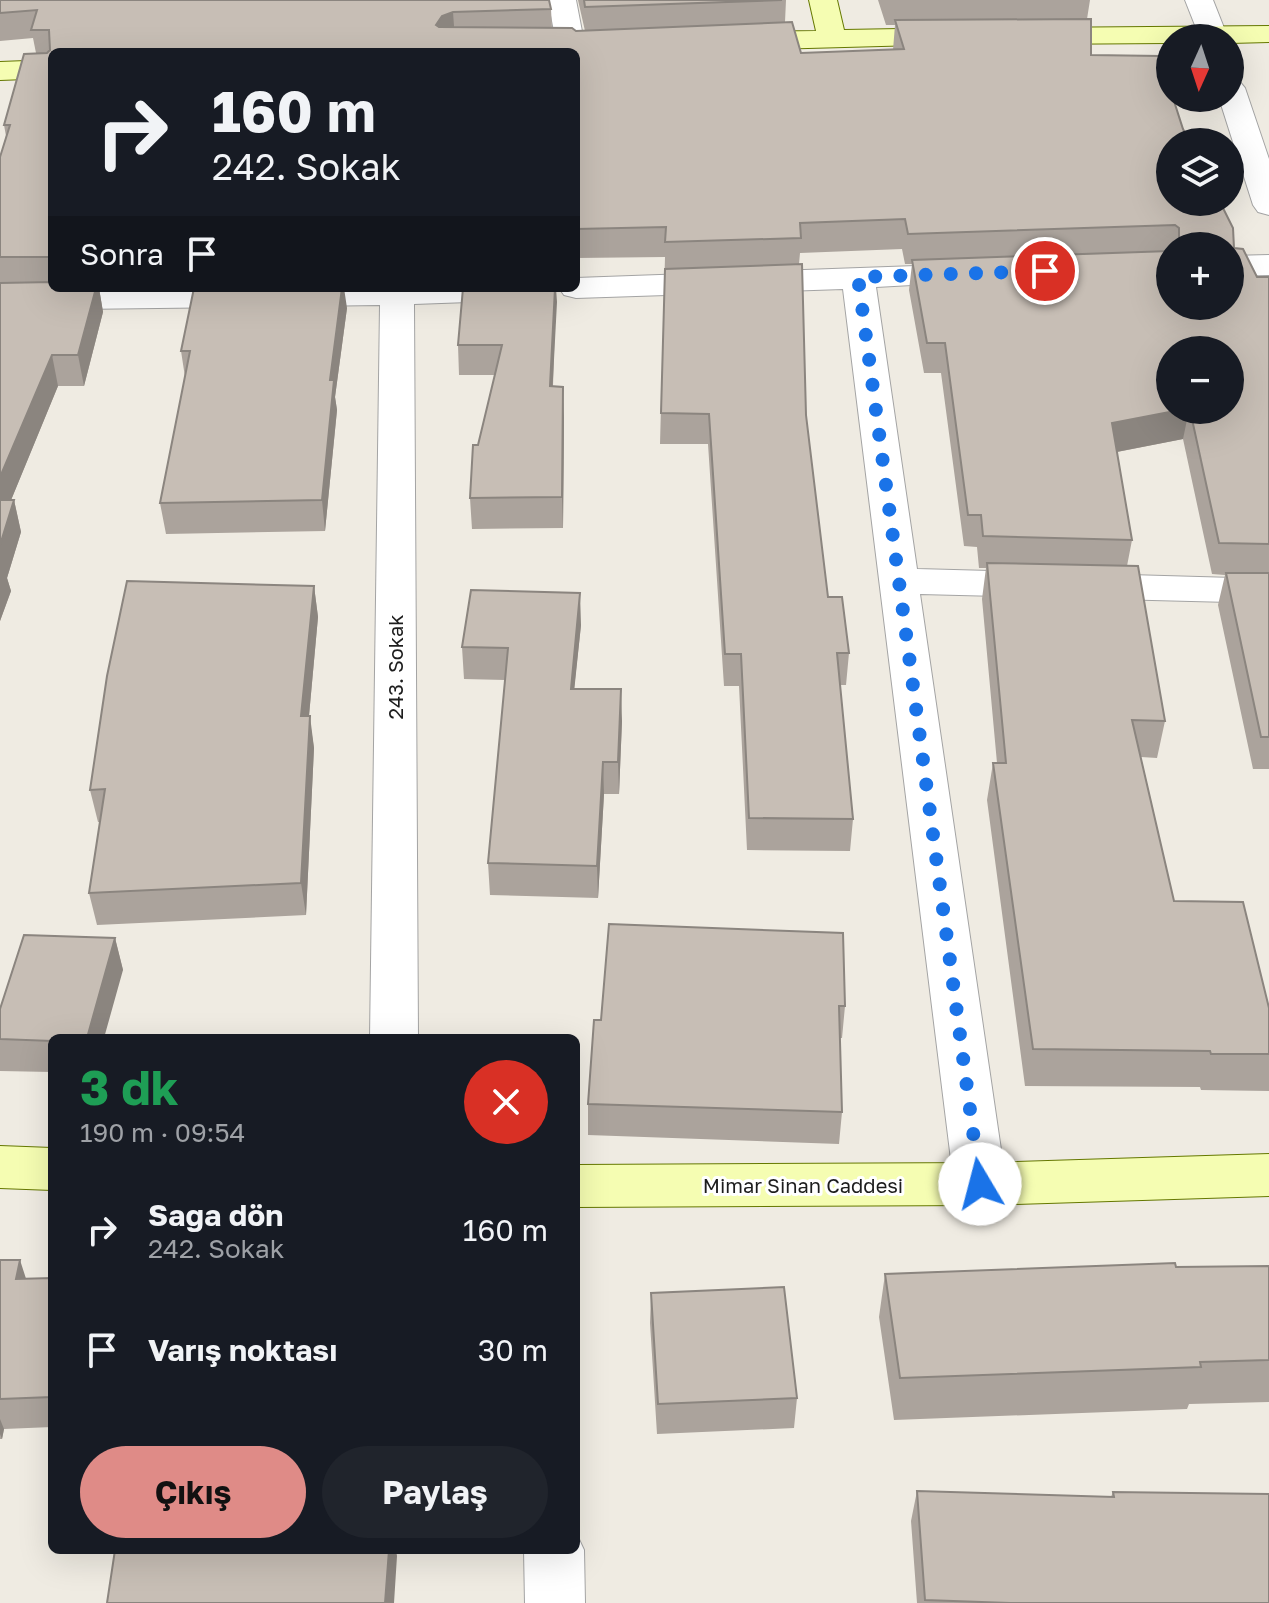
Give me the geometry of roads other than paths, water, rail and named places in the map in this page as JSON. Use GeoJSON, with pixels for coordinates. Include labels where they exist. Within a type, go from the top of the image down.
{"type":"FeatureCollection","features":[{"type":"Feature","properties":{"kind":"street"},"geometry":{"type":"LineString","coordinates":[[562,0],[571,47]]}},
{"type":"Feature","properties":{"kind":"street"},"geometry":{"type":"LineString","coordinates":[[823,0],[832,37]]}},
{"type":"Feature","properties":{"kind":"street"},"geometry":{"type":"LineString","coordinates":[[1199,0],[1208,24]]}},
{"type":"Feature","properties":{"kind":"street"},"geometry":{"type":"LineString","coordinates":[[1244,35],[1269,34]]}},
{"type":"Feature","properties":{"kind":"street"},"geometry":{"type":"LineString","coordinates":[[709,42],[974,36]]}},
{"type":"Feature","properties":{"kind":"street"},"geometry":{"type":"LineString","coordinates":[[1006,36],[1156,36]]}},
{"type":"Feature","properties":{"kind":"street"},"geometry":{"type":"LineString","coordinates":[[542,48],[602,46]]}},
{"type":"Feature","properties":{"kind":"street"},"geometry":{"type":"LineString","coordinates":[[0,71],[48,69]]}},
{"type":"Feature","properties":{"kind":"street"},"geometry":{"type":"LineString","coordinates":[[1238,112],[1269,205]]}},
{"type":"Feature","properties":{"kind":"street"},"geometry":{"type":"LineString","coordinates":[[1244,266],[1269,265]]}},
{"type":"Feature","properties":{"kind":"street"},"geometry":{"type":"LineString","coordinates":[[580,288],[998,273]]}},
{"type":"Feature","properties":{"kind":"street"},"geometry":{"type":"LineString","coordinates":[[858,277],[980,1184]]}},
{"type":"Feature","properties":{"kind":"street"},"geometry":{"type":"LineString","coordinates":[[0,300],[473,292]]}},
{"type":"Feature","properties":{"kind":"street","name":"243. Sokak"},"geometry":{"type":"LineString","coordinates":[[394,1034],[397,295]]}},
{"type":"Feature","properties":{"kind":"street"},"geometry":{"type":"LineString","coordinates":[[899,581],[1269,591]]}},
{"type":"Feature","properties":{"kind":"street"},"geometry":{"type":"LineString","coordinates":[[0,1167],[48,1169]]}},
{"type":"Feature","properties":{"kind":"street","name":"Mimar Sinan Caddesi"},"geometry":{"type":"LineString","coordinates":[[580,1186],[980,1184],[1269,1175]]}},
{"type":"Feature","properties":{"kind":"street"},"geometry":{"type":"LineString","coordinates":[[554,1554],[555,1603]]}}]}
